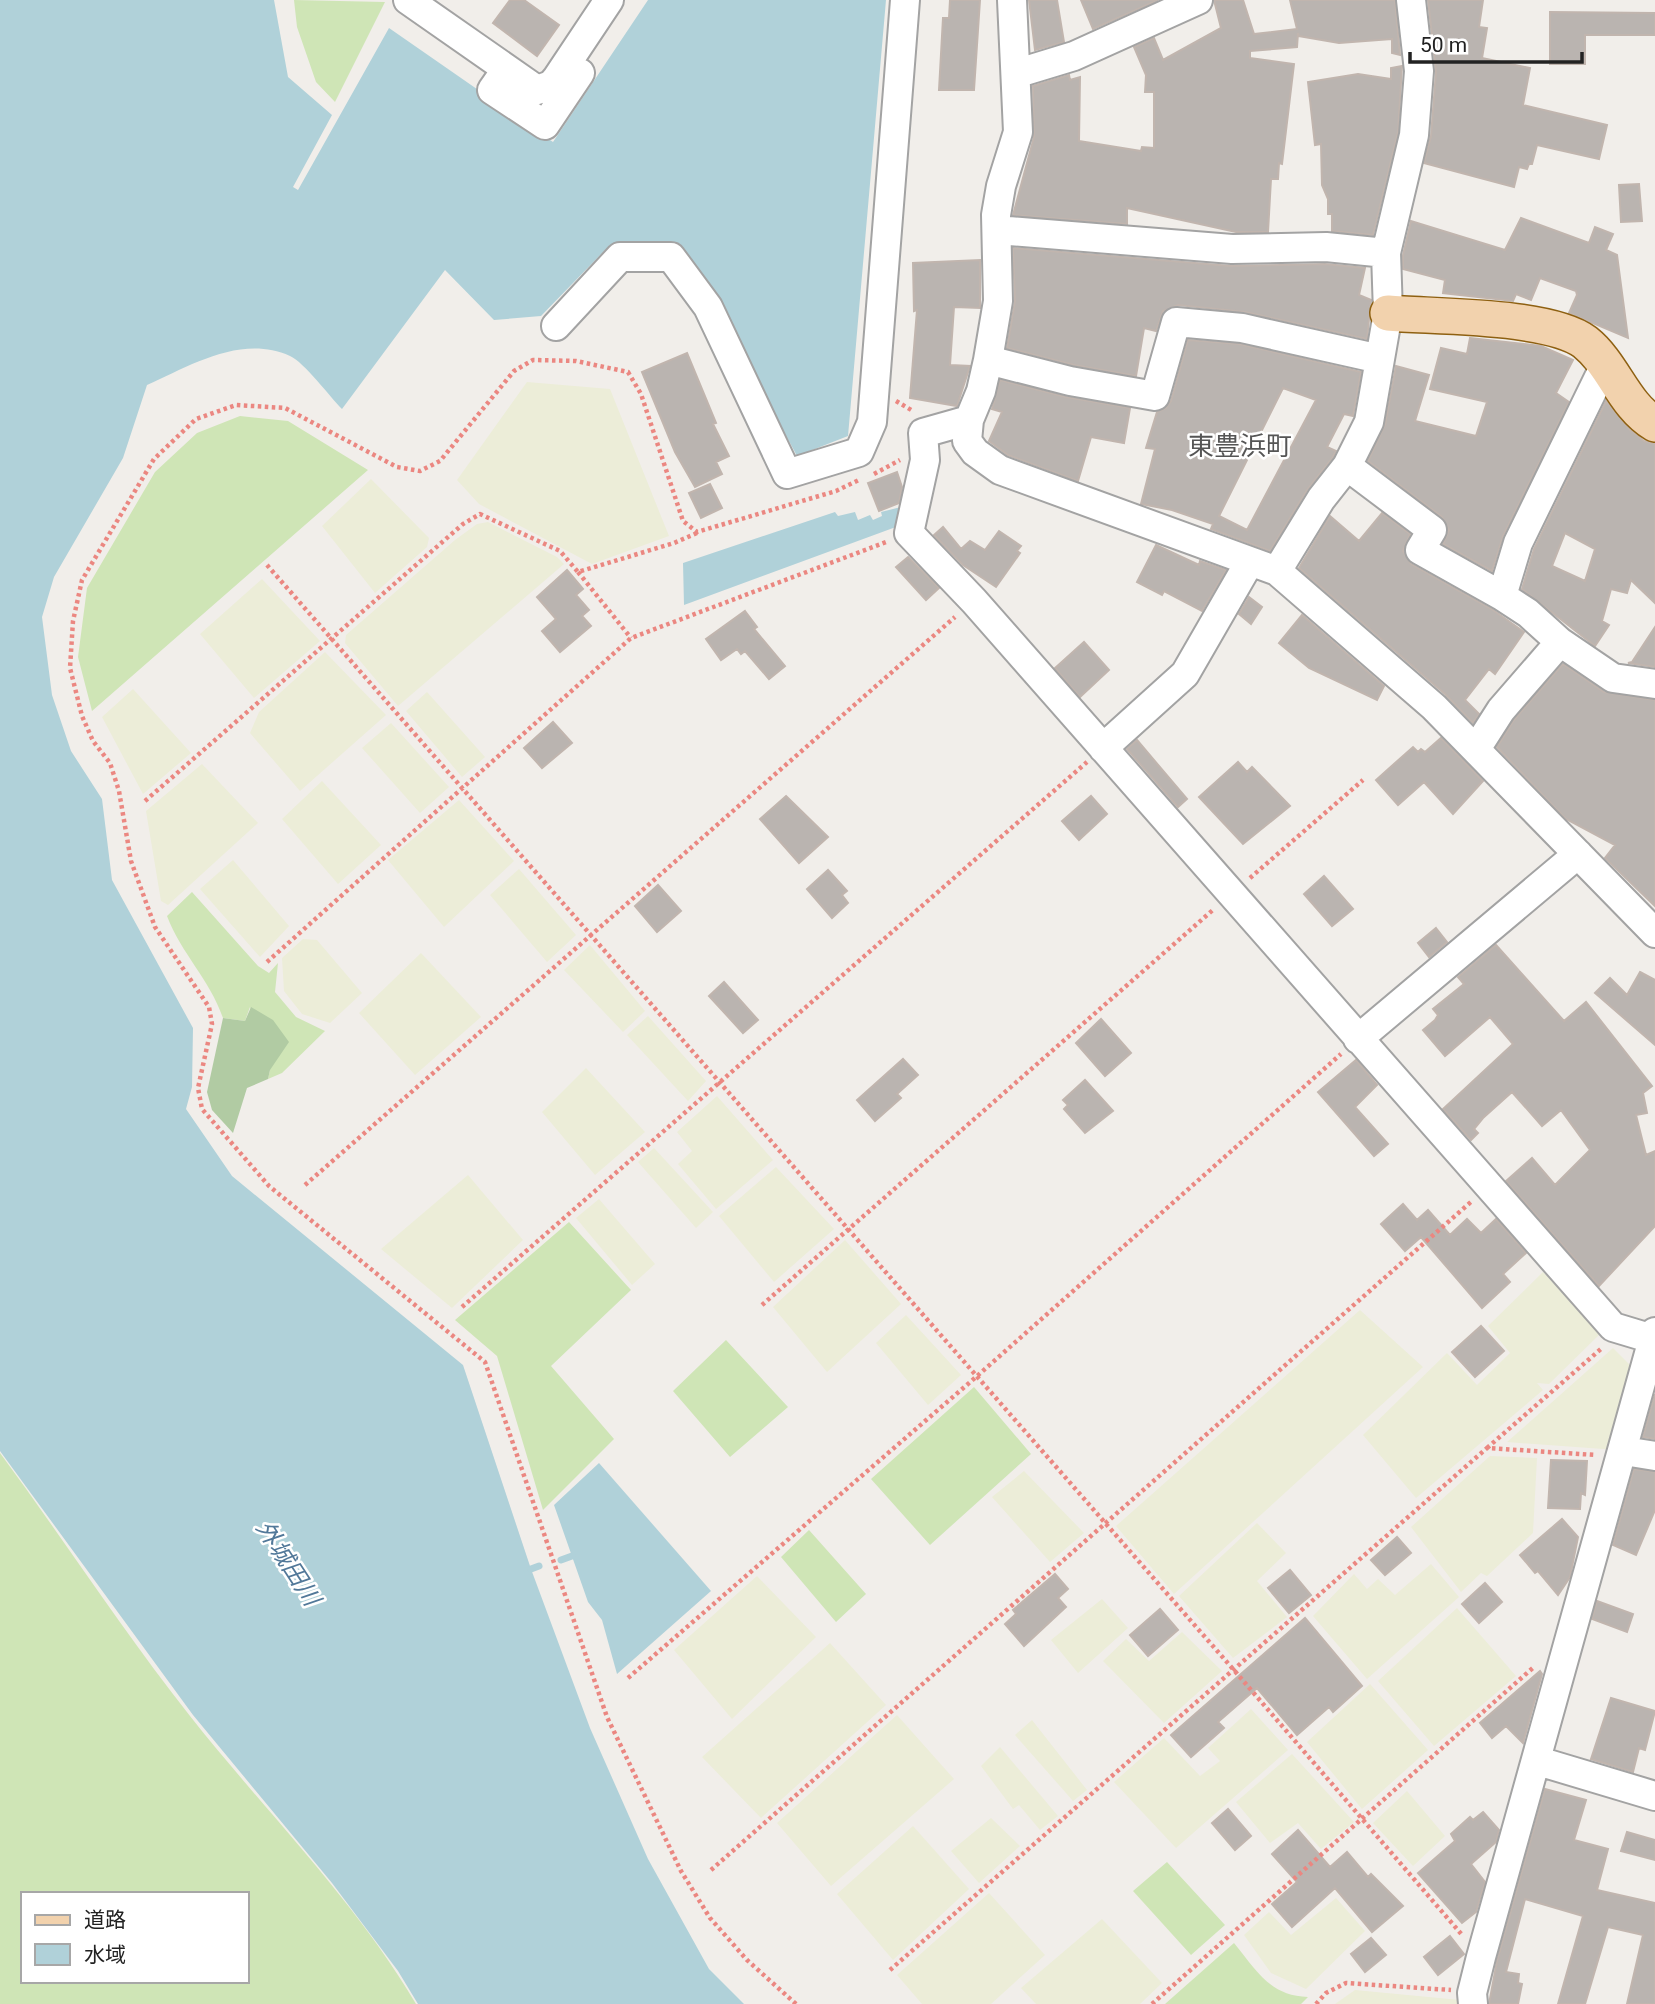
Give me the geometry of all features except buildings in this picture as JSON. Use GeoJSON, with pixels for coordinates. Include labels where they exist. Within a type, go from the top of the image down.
{"type":"FeatureCollection","features":[{"type":"Feature","properties":{"kind":"main road"},"geometry":{"type":"LineString","coordinates":[[1388,313],[1525,324],[1560,330],[1585,342],[1605,365],[1636,410],[1655,424]]}},
{"type":"Feature","properties":{"kind":"street"},"geometry":{"type":"LineString","coordinates":[[408,0],[537,90],[551,85],[609,0]]}},
{"type":"Feature","properties":{"kind":"street"},"geometry":{"type":"LineString","coordinates":[[506,70],[492,90],[544,125],[629,0]]}},
{"type":"Feature","properties":{"kind":"street"},"geometry":{"type":"LineString","coordinates":[[556,326],[620,257],[671,257],[708,307],[788,474],[859,452],[872,422],[905,0]]}},
{"type":"Feature","properties":{"kind":"street"},"geometry":{"type":"LineString","coordinates":[[1012,0],[1018,73],[1018,132],[1001,186],[996,230],[998,301],[988,360],[981,391],[969,420],[967,441],[975,453],[1000,470],[1277,571],[1434,707],[1655,933]]}},
{"type":"Feature","properties":{"kind":"street"},"geometry":{"type":"LineString","coordinates":[[1018,73],[1074,56],[1198,0]]}},
{"type":"Feature","properties":{"kind":"street"},"geometry":{"type":"LineString","coordinates":[[1277,571],[1321,499],[1348,466],[1369,422],[1388,313],[1386,253],[1414,135],[1419,71],[1411,0]]}},
{"type":"Feature","properties":{"kind":"street"},"geometry":{"type":"LineString","coordinates":[[996,230],[1232,249],[1326,247],[1386,253]]}},
{"type":"Feature","properties":{"kind":"street"},"geometry":{"type":"LineString","coordinates":[[988,360],[1070,381],[1155,396],[1176,322],[1242,328],[1380,359]]}},
{"type":"Feature","properties":{"kind":"street"},"geometry":{"type":"LineString","coordinates":[[1502,596],[1518,543],[1605,365]]}},
{"type":"Feature","properties":{"kind":"street"},"geometry":{"type":"LineString","coordinates":[[969,420],[923,433],[925,460],[909,533],[975,601],[1357,1040],[1613,1327],[1621,1331],[1654,1335],[1566,1650],[1538,1761],[1481,1957],[1473,1998]]}},
{"type":"Feature","properties":{"kind":"street"},"geometry":{"type":"LineString","coordinates":[[1348,466],[1432,530],[1420,550],[1528,613],[1560,642],[1613,678],[1655,684]]}},
{"type":"Feature","properties":{"kind":"street"},"geometry":{"type":"LineString","coordinates":[[1103,747],[1185,674],[1249,562]]}},
{"type":"Feature","properties":{"kind":"street"},"geometry":{"type":"LineString","coordinates":[[1476,749],[1502,710],[1560,642]]}},
{"type":"Feature","properties":{"kind":"street"},"geometry":{"type":"LineString","coordinates":[[1357,1040],[1578,854]]}},
{"type":"Feature","properties":{"kind":"street"},"geometry":{"type":"LineString","coordinates":[[1623,1451],[1655,1456]]}},
{"type":"Feature","properties":{"kind":"street"},"geometry":{"type":"LineString","coordinates":[[1538,1761],[1655,1796]]}},
{"type":"Feature","properties":{"kind":"path"},"geometry":{"type":"LineString","coordinates":[[697,533],[683,521],[641,394],[628,372],[576,361],[533,360],[513,372],[440,461],[420,471],[397,467],[285,408],[236,405],[196,419],[154,459],[82,580],[73,621],[70,668],[82,716],[93,741],[110,763],[119,790],[131,861],[155,927],[209,1007],[212,1024],[198,1088],[202,1109],[269,1186],[485,1362],[607,1717],[681,1871],[710,1917],[747,1960],[796,2004]]}},
{"type":"Feature","properties":{"kind":"path"},"geometry":{"type":"LineString","coordinates":[[578,572],[836,491],[910,455],[923,433],[916,413],[874,388]]}},
{"type":"Feature","properties":{"kind":"path"},"geometry":{"type":"LineString","coordinates":[[145,802],[463,524],[480,514],[560,551],[631,638]]}},
{"type":"Feature","properties":{"kind":"path"},"geometry":{"type":"LineString","coordinates":[[267,962],[631,638],[706,612],[909,533]]}},
{"type":"Feature","properties":{"kind":"path"},"geometry":{"type":"LineString","coordinates":[[267,565],[1233,1669],[1481,1957]]}},
{"type":"Feature","properties":{"kind":"path"},"geometry":{"type":"LineString","coordinates":[[305,1185],[975,601]]}},
{"type":"Feature","properties":{"kind":"path"},"geometry":{"type":"LineString","coordinates":[[462,1307],[1103,747]]}},
{"type":"Feature","properties":{"kind":"path"},"geometry":{"type":"LineString","coordinates":[[762,1305],[1363,780]]}},
{"type":"Feature","properties":{"kind":"path"},"geometry":{"type":"LineString","coordinates":[[628,1678],[976,1377],[1357,1040]]}},
{"type":"Feature","properties":{"kind":"path"},"geometry":{"type":"LineString","coordinates":[[711,1870],[1488,1186]]}},
{"type":"Feature","properties":{"kind":"path"},"geometry":{"type":"LineString","coordinates":[[890,1970],[1621,1331]]}},
{"type":"Feature","properties":{"kind":"path"},"geometry":{"type":"LineString","coordinates":[[1487,1448],[1615,1456],[1623,1451]]}},
{"type":"Feature","properties":{"kind":"path"},"geometry":{"type":"LineString","coordinates":[[1152,2004],[1548,1655],[1566,1650]]}},
{"type":"Feature","properties":{"kind":"path"},"geometry":{"type":"LineString","coordinates":[[1316,2004],[1326,1993],[1346,1983],[1473,1998]]}},
{"type":"Feature","properties":{"kind":"green space"},"geometry":{"type":"Polygon","coordinates":[[[294,0],[385,2],[335,102],[316,82],[297,27],[294,0]]]}},
{"type":"Feature","properties":{"kind":"green space"},"geometry":{"type":"Polygon","coordinates":[[[527,382],[610,389],[669,536],[592,564],[479,504],[457,480],[527,382]]]}},
{"type":"Feature","properties":{"kind":"green space"},"geometry":{"type":"Polygon","coordinates":[[[240,416],[288,421],[368,470],[92,711],[78,657],[87,588],[155,472],[197,433],[240,416]]]}},
{"type":"Feature","properties":{"kind":"green space"},"geometry":{"type":"Polygon","coordinates":[[[371,479],[429,538],[427,547],[375,593],[322,526],[371,479]]]}},
{"type":"Feature","properties":{"kind":"green space"},"geometry":{"type":"Polygon","coordinates":[[[488,522],[557,557],[564,564],[398,706],[345,643],[346,635],[455,540],[477,524],[488,522]]]}},
{"type":"Feature","properties":{"kind":"green space"},"geometry":{"type":"Polygon","coordinates":[[[262,579],[320,641],[254,698],[200,634],[262,579]]]}},
{"type":"Feature","properties":{"kind":"green space"},"geometry":{"type":"Polygon","coordinates":[[[325,652],[386,715],[300,791],[250,733],[259,712],[325,652]]]}},
{"type":"Feature","properties":{"kind":"green space"},"geometry":{"type":"Polygon","coordinates":[[[133,689],[191,753],[143,794],[102,717],[133,689]]]}},
{"type":"Feature","properties":{"kind":"green space"},"geometry":{"type":"Polygon","coordinates":[[[427,692],[485,757],[462,777],[406,711],[427,692]]]}},
{"type":"Feature","properties":{"kind":"green space"},"geometry":{"type":"Polygon","coordinates":[[[391,723],[449,787],[420,813],[362,748],[391,723]]]}},
{"type":"Feature","properties":{"kind":"green space"},"geometry":{"type":"Polygon","coordinates":[[[202,764],[258,823],[168,905],[161,901],[146,811],[202,764]]]}},
{"type":"Feature","properties":{"kind":"green space"},"geometry":{"type":"Polygon","coordinates":[[[322,781],[381,845],[338,884],[282,819],[322,781]]]}},
{"type":"Feature","properties":{"kind":"green space"},"geometry":{"type":"Polygon","coordinates":[[[459,800],[514,861],[444,927],[388,860],[459,800]]]}},
{"type":"Feature","properties":{"kind":"green space"},"geometry":{"type":"Polygon","coordinates":[[[233,860],[289,926],[260,957],[200,889],[233,860]]]}},
{"type":"Feature","properties":{"kind":"green space"},"geometry":{"type":"Polygon","coordinates":[[[519,869],[576,935],[547,962],[490,895],[519,869]]]}},
{"type":"Feature","properties":{"kind":"green space"},"geometry":{"type":"Polygon","coordinates":[[[192,892],[258,966],[269,973],[278,963],[275,992],[296,1017],[325,1031],[282,1073],[268,1079],[270,1070],[250,1007],[245,1021],[223,1018],[173,930],[167,916],[192,892]]]}},
{"type":"Feature","properties":{"kind":"green space"},"geometry":{"type":"Polygon","coordinates":[[[303,939],[317,940],[362,993],[330,1023],[302,1014],[284,991],[282,958],[303,939]]]}},
{"type":"Feature","properties":{"kind":"green space"},"geometry":{"type":"Polygon","coordinates":[[[590,945],[645,1011],[623,1032],[564,970],[590,945]]]}},
{"type":"Feature","properties":{"kind":"green space"},"geometry":{"type":"Polygon","coordinates":[[[421,953],[481,1017],[415,1075],[359,1013],[421,953]]]}},
{"type":"Feature","properties":{"kind":"green space"},"geometry":{"type":"Polygon","coordinates":[[[251,1007],[273,1020],[289,1042],[270,1070],[268,1079],[247,1088],[233,1133],[212,1110],[207,1092],[223,1018],[245,1021],[251,1007]]]}},
{"type":"Feature","properties":{"kind":"green space"},"geometry":{"type":"Polygon","coordinates":[[[648,1016],[706,1081],[688,1101],[627,1035],[648,1016]]]}},
{"type":"Feature","properties":{"kind":"green space"},"geometry":{"type":"Polygon","coordinates":[[[586,1068],[645,1132],[595,1175],[542,1112],[586,1068]]]}},
{"type":"Feature","properties":{"kind":"green space"},"geometry":{"type":"Polygon","coordinates":[[[717,1096],[773,1160],[716,1209],[678,1164],[692,1151],[677,1132],[717,1096]]]}},
{"type":"Feature","properties":{"kind":"green space"},"geometry":{"type":"Polygon","coordinates":[[[654,1148],[713,1212],[696,1228],[638,1162],[654,1148]]]}},
{"type":"Feature","properties":{"kind":"green space"},"geometry":{"type":"Polygon","coordinates":[[[776,1167],[834,1229],[774,1282],[719,1216],[776,1167]]]}},
{"type":"Feature","properties":{"kind":"green space"},"geometry":{"type":"Polygon","coordinates":[[[468,1175],[523,1240],[452,1308],[381,1249],[468,1175]]]}},
{"type":"Feature","properties":{"kind":"green space"},"geometry":{"type":"Polygon","coordinates":[[[599,1199],[655,1264],[632,1285],[576,1218],[599,1199]]]}},
{"type":"Feature","properties":{"kind":"green space"},"geometry":{"type":"Polygon","coordinates":[[[569,1222],[631,1290],[551,1366],[614,1439],[543,1510],[497,1356],[455,1320],[569,1222]]]}},
{"type":"Feature","properties":{"kind":"green space"},"geometry":{"type":"Polygon","coordinates":[[[845,1240],[901,1304],[827,1372],[773,1307],[845,1240]]]}},
{"type":"Feature","properties":{"kind":"green space"},"geometry":{"type":"Polygon","coordinates":[[[1543,1272],[1600,1334],[1549,1384],[1537,1383],[1543,1390],[1416,1498],[1363,1435],[1447,1353],[1477,1385],[1510,1353],[1488,1326],[1543,1272]]]}},
{"type":"Feature","properties":{"kind":"green space"},"geometry":{"type":"Polygon","coordinates":[[[1360,1310],[1423,1367],[1174,1594],[1116,1526],[1360,1310]]]}},
{"type":"Feature","properties":{"kind":"green space"},"geometry":{"type":"Polygon","coordinates":[[[906,1315],[961,1375],[928,1405],[876,1343],[906,1315]]]}},
{"type":"Feature","properties":{"kind":"green space"},"geometry":{"type":"Polygon","coordinates":[[[726,1340],[788,1407],[730,1457],[673,1391],[726,1340]]]}},
{"type":"Feature","properties":{"kind":"green space"},"geometry":{"type":"Polygon","coordinates":[[[1613,1348],[1639,1374],[1617,1450],[1507,1442],[1613,1348]]]}},
{"type":"Feature","properties":{"kind":"green space"},"geometry":{"type":"Polygon","coordinates":[[[974,1387],[1031,1454],[930,1545],[871,1479],[974,1387]]]}},
{"type":"Feature","properties":{"kind":"green space"},"geometry":{"type":"Polygon","coordinates":[[[0,1453],[165,1684],[337,1892],[392,1965],[416,2004],[0,2004],[0,1453]]]}},
{"type":"Feature","properties":{"kind":"green space"},"geometry":{"type":"Polygon","coordinates":[[[1490,1456],[1537,1458],[1533,1533],[1487,1576],[1481,1573],[1461,1592],[1411,1527],[1490,1456]]]}},
{"type":"Feature","properties":{"kind":"green space"},"geometry":{"type":"Polygon","coordinates":[[[1024,1471],[1084,1533],[1050,1562],[992,1497],[1024,1471]]]}},
{"type":"Feature","properties":{"kind":"green space"},"geometry":{"type":"Polygon","coordinates":[[[1257,1523],[1286,1553],[1257,1581],[1287,1617],[1233,1658],[1179,1596],[1257,1523]]]}},
{"type":"Feature","properties":{"kind":"green space"},"geometry":{"type":"Polygon","coordinates":[[[809,1530],[866,1594],[836,1622],[781,1557],[809,1530]]]}},
{"type":"Feature","properties":{"kind":"green space"},"geometry":{"type":"Polygon","coordinates":[[[1431,1564],[1459,1597],[1367,1679],[1313,1616],[1354,1574],[1367,1589],[1378,1579],[1395,1595],[1431,1564]]]}},
{"type":"Feature","properties":{"kind":"green space"},"geometry":{"type":"Polygon","coordinates":[[[757,1576],[816,1637],[732,1719],[674,1650],[757,1576]]]}},
{"type":"Feature","properties":{"kind":"green space"},"geometry":{"type":"Polygon","coordinates":[[[1102,1599],[1128,1628],[1078,1673],[1051,1640],[1102,1599]]]}},
{"type":"Feature","properties":{"kind":"green space"},"geometry":{"type":"Polygon","coordinates":[[[1457,1608],[1516,1676],[1434,1746],[1378,1681],[1457,1608]]]}},
{"type":"Feature","properties":{"kind":"green space"},"geometry":{"type":"Polygon","coordinates":[[[1182,1632],[1222,1671],[1164,1723],[1103,1661],[1126,1639],[1149,1661],[1182,1632]]]}},
{"type":"Feature","properties":{"kind":"green space"},"geometry":{"type":"Polygon","coordinates":[[[830,1643],[886,1705],[761,1818],[702,1757],[830,1643]]]}},
{"type":"Feature","properties":{"kind":"green space"},"geometry":{"type":"Polygon","coordinates":[[[1370,1684],[1428,1750],[1362,1809],[1307,1742],[1370,1684]]]}},
{"type":"Feature","properties":{"kind":"green space"},"geometry":{"type":"Polygon","coordinates":[[[1251,1709],[1288,1750],[1176,1848],[1114,1782],[1164,1738],[1200,1776],[1220,1761],[1208,1748],[1251,1709]]]}},
{"type":"Feature","properties":{"kind":"green space"},"geometry":{"type":"Polygon","coordinates":[[[897,1715],[954,1779],[831,1886],[777,1823],[897,1715]]]}},
{"type":"Feature","properties":{"kind":"green space"},"geometry":{"type":"Polygon","coordinates":[[[1032,1720],[1087,1790],[1073,1801],[1015,1735],[1032,1720]]]}},
{"type":"Feature","properties":{"kind":"green space"},"geometry":{"type":"Polygon","coordinates":[[[1000,1747],[1058,1816],[1040,1830],[1019,1805],[1013,1809],[981,1766],[1000,1747]]]}},
{"type":"Feature","properties":{"kind":"green space"},"geometry":{"type":"Polygon","coordinates":[[[1292,1754],[1354,1822],[1321,1849],[1298,1823],[1270,1843],[1236,1802],[1292,1754]]]}},
{"type":"Feature","properties":{"kind":"green space"},"geometry":{"type":"Polygon","coordinates":[[[1407,1791],[1445,1836],[1413,1866],[1373,1823],[1407,1791]]]}},
{"type":"Feature","properties":{"kind":"green space"},"geometry":{"type":"Polygon","coordinates":[[[991,1818],[1020,1846],[979,1883],[951,1851],[991,1818]]]}},
{"type":"Feature","properties":{"kind":"green space"},"geometry":{"type":"Polygon","coordinates":[[[913,1826],[969,1889],[893,1960],[837,1894],[913,1826]]]}},
{"type":"Feature","properties":{"kind":"green space"},"geometry":{"type":"Polygon","coordinates":[[[1167,1862],[1225,1925],[1191,1955],[1133,1891],[1167,1862]]]}},
{"type":"Feature","properties":{"kind":"green space"},"geometry":{"type":"Polygon","coordinates":[[[989,1893],[1045,1955],[991,2004],[922,2004],[897,1975],[989,1893]]]}},
{"type":"Feature","properties":{"kind":"green space"},"geometry":{"type":"Polygon","coordinates":[[[1336,1898],[1365,1931],[1306,1989],[1271,1973],[1244,1935],[1269,1912],[1291,1935],[1336,1898]]]}},
{"type":"Feature","properties":{"kind":"green space"},"geometry":{"type":"Polygon","coordinates":[[[1102,1919],[1162,1983],[1140,2004],[1036,2004],[1021,1988],[1102,1919]]]}},
{"type":"Feature","properties":{"kind":"green space"},"geometry":{"type":"Polygon","coordinates":[[[1234,1943],[1274,1987],[1295,1996],[1308,1997],[1301,2004],[1165,2004],[1234,1943]]]}},
{"type":"Feature","properties":{"kind":"green space"},"geometry":{"type":"Polygon","coordinates":[[[1355,1990],[1460,2000],[1460,2004],[1335,2004],[1355,1990]]]}},
{"type":"Feature","properties":{"kind":"water","name":"外城田川"},"geometry":{"type":"Polygon","coordinates":[[[0,0],[274,0],[288,77],[332,115],[293,187],[298,190],[389,28],[553,142],[648,0],[886,0],[848,436],[797,456],[715,303],[669,245],[610,245],[541,316],[494,320],[445,270],[342,409],[296,360],[272,350],[235,350],[216,355],[147,385],[123,458],[54,577],[42,617],[52,695],[71,751],[102,799],[112,880],[193,1028],[192,1087],[186,1109],[232,1176],[463,1365],[531,1569],[590,1728],[648,1859],[709,1969],[744,2004],[418,2004],[398,1971],[332,1883],[193,1715],[0,1451],[0,0]]]}},
{"type":"Feature","properties":{"kind":"water"},"geometry":{"type":"Polygon","coordinates":[[[901,507],[904,524],[684,605],[683,563],[835,512],[838,516],[855,512],[858,520],[870,515],[873,520],[882,516],[881,512],[901,507]]]}},
{"type":"Feature","properties":{"kind":"water"},"geometry":{"type":"Polygon","coordinates":[[[599,1463],[711,1591],[617,1674],[602,1620],[588,1602],[554,1505],[599,1463]]]}},
{"type":"Feature","properties":{"kind":"waterway"},"geometry":{"type":"LineString","coordinates":[[561,1560],[572,1556]]}},
{"type":"Feature","properties":{"kind":"waterway"},"geometry":{"type":"LineString","coordinates":[[531,1569],[539,1566]]}},
{"type":"Feature","properties":{"kind":"district","name":"東豊浜町"},"geometry":{"type":"Point","coordinates":[1240,446]}}]}
